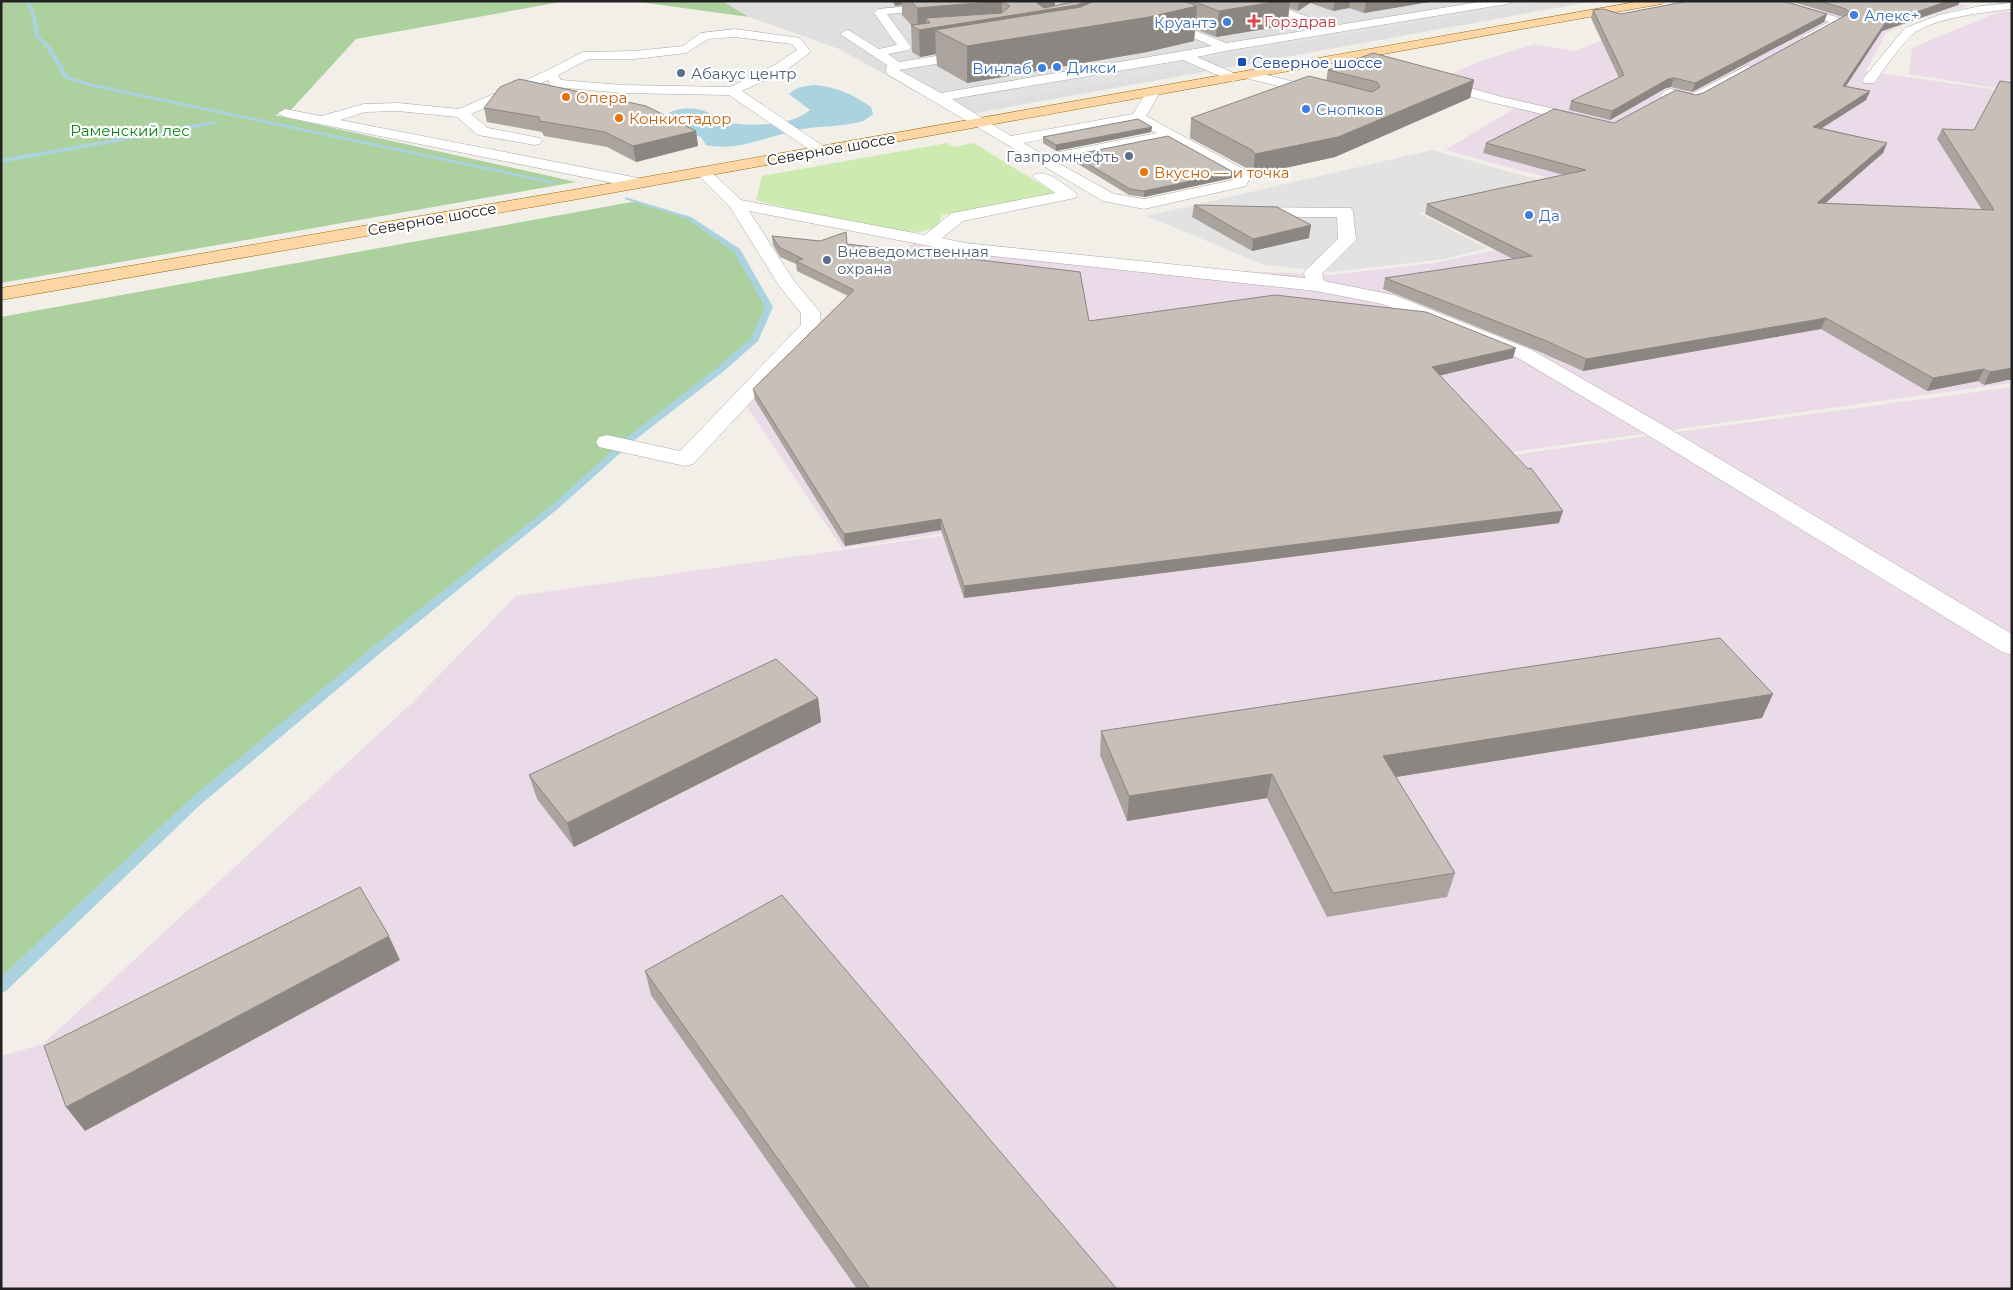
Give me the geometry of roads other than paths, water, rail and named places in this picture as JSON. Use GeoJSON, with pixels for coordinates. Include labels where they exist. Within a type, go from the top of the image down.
{"type":"FeatureCollection","features":[{"type":"Feature","properties":{"kind":"main road","name":"Северное шоссе"},"geometry":{"type":"LineString","coordinates":[[1,294],[820,151],[966,120],[1154,92],[1661,1]]}},
{"type":"Feature","properties":{"kind":"lane"},"geometry":{"type":"LineString","coordinates":[[877,53],[894,51],[905,46],[880,14],[882,12],[1016,1]]}},
{"type":"Feature","properties":{"kind":"lane"},"geometry":{"type":"LineString","coordinates":[[1260,3],[1288,1]]}},
{"type":"Feature","properties":{"kind":"lane"},"geometry":{"type":"LineString","coordinates":[[939,97],[1507,1]]}},
{"type":"Feature","properties":{"kind":"lane"},"geometry":{"type":"LineString","coordinates":[[1770,1],[1838,21],[1794,45]]}},
{"type":"Feature","properties":{"kind":"lane"},"geometry":{"type":"LineString","coordinates":[[1260,3],[1332,30]]}},
{"type":"Feature","properties":{"kind":"lane"},"geometry":{"type":"LineString","coordinates":[[1869,80],[1909,31],[1939,18],[1980,9],[2012,6]]}},
{"type":"Feature","properties":{"kind":"lane"},"geometry":{"type":"LineString","coordinates":[[1158,17],[1226,47]]}},
{"type":"Feature","properties":{"kind":"lane"},"geometry":{"type":"LineString","coordinates":[[322,120],[364,108],[398,107],[461,113],[552,74],[586,55],[635,55],[686,49],[705,36],[735,33],[796,41],[804,51],[780,68],[732,91],[638,90],[580,86],[556,83],[552,74]]}},
{"type":"Feature","properties":{"kind":"lane"},"geometry":{"type":"LineString","coordinates":[[846,34],[897,66]]}},
{"type":"Feature","properties":{"kind":"lane"},"geometry":{"type":"LineString","coordinates":[[901,41],[919,39]]}},
{"type":"Feature","properties":{"kind":"lane"},"geometry":{"type":"LineString","coordinates":[[928,241],[958,217],[1069,195],[966,120],[939,97],[892,70],[892,68],[897,66],[984,52]]}},
{"type":"Feature","properties":{"kind":"lane"},"geometry":{"type":"LineString","coordinates":[[1184,56],[1233,78]]}},
{"type":"Feature","properties":{"kind":"lane"},"geometry":{"type":"LineString","coordinates":[[1348,58],[1373,64]]}},
{"type":"Feature","properties":{"kind":"lane"},"geometry":{"type":"LineString","coordinates":[[1654,103],[1671,93],[1694,98],[1760,63]]}},
{"type":"Feature","properties":{"kind":"lane"},"geometry":{"type":"LineString","coordinates":[[1190,70],[1209,67]]}},
{"type":"Feature","properties":{"kind":"lane"},"geometry":{"type":"LineString","coordinates":[[1250,75],[1340,98]]}},
{"type":"Feature","properties":{"kind":"lane"},"geometry":{"type":"LineString","coordinates":[[1419,77],[1495,99],[1594,122]]}},
{"type":"Feature","properties":{"kind":"lane"},"geometry":{"type":"LineString","coordinates":[[580,86],[592,92],[591,102]]}},
{"type":"Feature","properties":{"kind":"lane"},"geometry":{"type":"LineString","coordinates":[[1275,98],[1301,88]]}},
{"type":"Feature","properties":{"kind":"lane"},"geometry":{"type":"LineString","coordinates":[[640,103],[681,90]]}},
{"type":"Feature","properties":{"kind":"lane"},"geometry":{"type":"LineString","coordinates":[[732,91],[820,151]]}},
{"type":"Feature","properties":{"kind":"lane"},"geometry":{"type":"LineString","coordinates":[[1138,117],[1154,92]]}},
{"type":"Feature","properties":{"kind":"lane"},"geometry":{"type":"LineString","coordinates":[[966,120],[978,107]]}},
{"type":"Feature","properties":{"kind":"lane"},"geometry":{"type":"LineString","coordinates":[[285,113],[638,183]]}},
{"type":"Feature","properties":{"kind":"lane"},"geometry":{"type":"LineString","coordinates":[[461,113],[482,132],[536,141]]}},
{"type":"Feature","properties":{"kind":"lane"},"geometry":{"type":"LineString","coordinates":[[1009,141],[1138,117],[1243,175],[1240,183],[1144,204]]}},
{"type":"Feature","properties":{"kind":"lane"},"geometry":{"type":"LineString","coordinates":[[966,120],[1009,141],[1109,198],[1190,210]]}},
{"type":"Feature","properties":{"kind":"lane"},"geometry":{"type":"LineString","coordinates":[[1042,160],[1170,135]]}},
{"type":"Feature","properties":{"kind":"lane"},"geometry":{"type":"LineString","coordinates":[[607,442],[685,459],[811,326],[810,312],[787,284],[736,204],[703,172]]}},
{"type":"Feature","properties":{"kind":"lane"},"geometry":{"type":"LineString","coordinates":[[736,204],[975,249],[1316,285],[1387,299],[1525,354],[1671,439],[2012,646]]}},
{"type":"Feature","properties":{"kind":"lane"},"geometry":{"type":"LineString","coordinates":[[1238,212],[1345,212],[1347,240],[1314,273],[1316,285]]}},
{"type":"Feature","properties":{"kind":"water"},"geometry":{"type":"Polygon","coordinates":[[[814,85],[837,89],[851,95],[871,107],[873,114],[864,121],[853,124],[802,129],[742,145],[718,147],[706,145],[701,137],[692,134],[665,116],[675,110],[687,108],[704,111],[719,120],[731,123],[755,125],[780,123],[802,116],[810,110],[789,94],[800,87],[814,85]]]}},
{"type":"Feature","properties":{"kind":"waterway"},"geometry":{"type":"LineString","coordinates":[[28,1],[34,17],[37,36],[49,48],[66,77],[88,84],[554,182]]}},
{"type":"Feature","properties":{"kind":"waterway"},"geometry":{"type":"LineString","coordinates":[[1,161],[214,123]]}},
{"type":"Feature","properties":{"kind":"waterway"},"geometry":{"type":"LineString","coordinates":[[1,987],[194,803],[380,647],[557,505],[633,437],[721,369],[755,339],[769,307],[737,251],[689,218],[627,198]]}},
{"type":"Feature","properties":{"kind":"place","name":"Алекс+"},"geometry":{"type":"Point","coordinates":[1854,15]}},
{"type":"Feature","properties":{"kind":"place","name":"Горздрав"},"geometry":{"type":"Point","coordinates":[1254,21]}},
{"type":"Feature","properties":{"kind":"place","name":"Круантэ"},"geometry":{"type":"Point","coordinates":[1227,22]}},
{"type":"Feature","properties":{"kind":"place","name":"Северное шоссе"},"geometry":{"type":"Point","coordinates":[1242,62]}},
{"type":"Feature","properties":{"kind":"place","name":"Дикси"},"geometry":{"type":"Point","coordinates":[1057,67]}},
{"type":"Feature","properties":{"kind":"place","name":"Винлаб"},"geometry":{"type":"Point","coordinates":[1042,68]}},
{"type":"Feature","properties":{"kind":"place","name":"Абакус центр"},"geometry":{"type":"Point","coordinates":[681,73]}},
{"type":"Feature","properties":{"kind":"place","name":"Опера"},"geometry":{"type":"Point","coordinates":[566,97]}},
{"type":"Feature","properties":{"kind":"place","name":"Снопков"},"geometry":{"type":"Point","coordinates":[1306,109]}},
{"type":"Feature","properties":{"kind":"place","name":"Конкистадор"},"geometry":{"type":"Point","coordinates":[619,118]}},
{"type":"Feature","properties":{"kind":"place","name":"Газпромнефть"},"geometry":{"type":"Point","coordinates":[1129,156]}},
{"type":"Feature","properties":{"kind":"place","name":"Вкусно — и точка"},"geometry":{"type":"Point","coordinates":[1144,172]}},
{"type":"Feature","properties":{"kind":"place","name":"Да"},"geometry":{"type":"Point","coordinates":[1529,215]}},
{"type":"Feature","properties":{"kind":"place","name":"Вневедомственная охрана"},"geometry":{"type":"Point","coordinates":[827,260]}},
{"type":"Feature","properties":{"kind":"park label","name":"Раменский лес"},"geometry":{"type":"Point","coordinates":[130,130]}}]}
